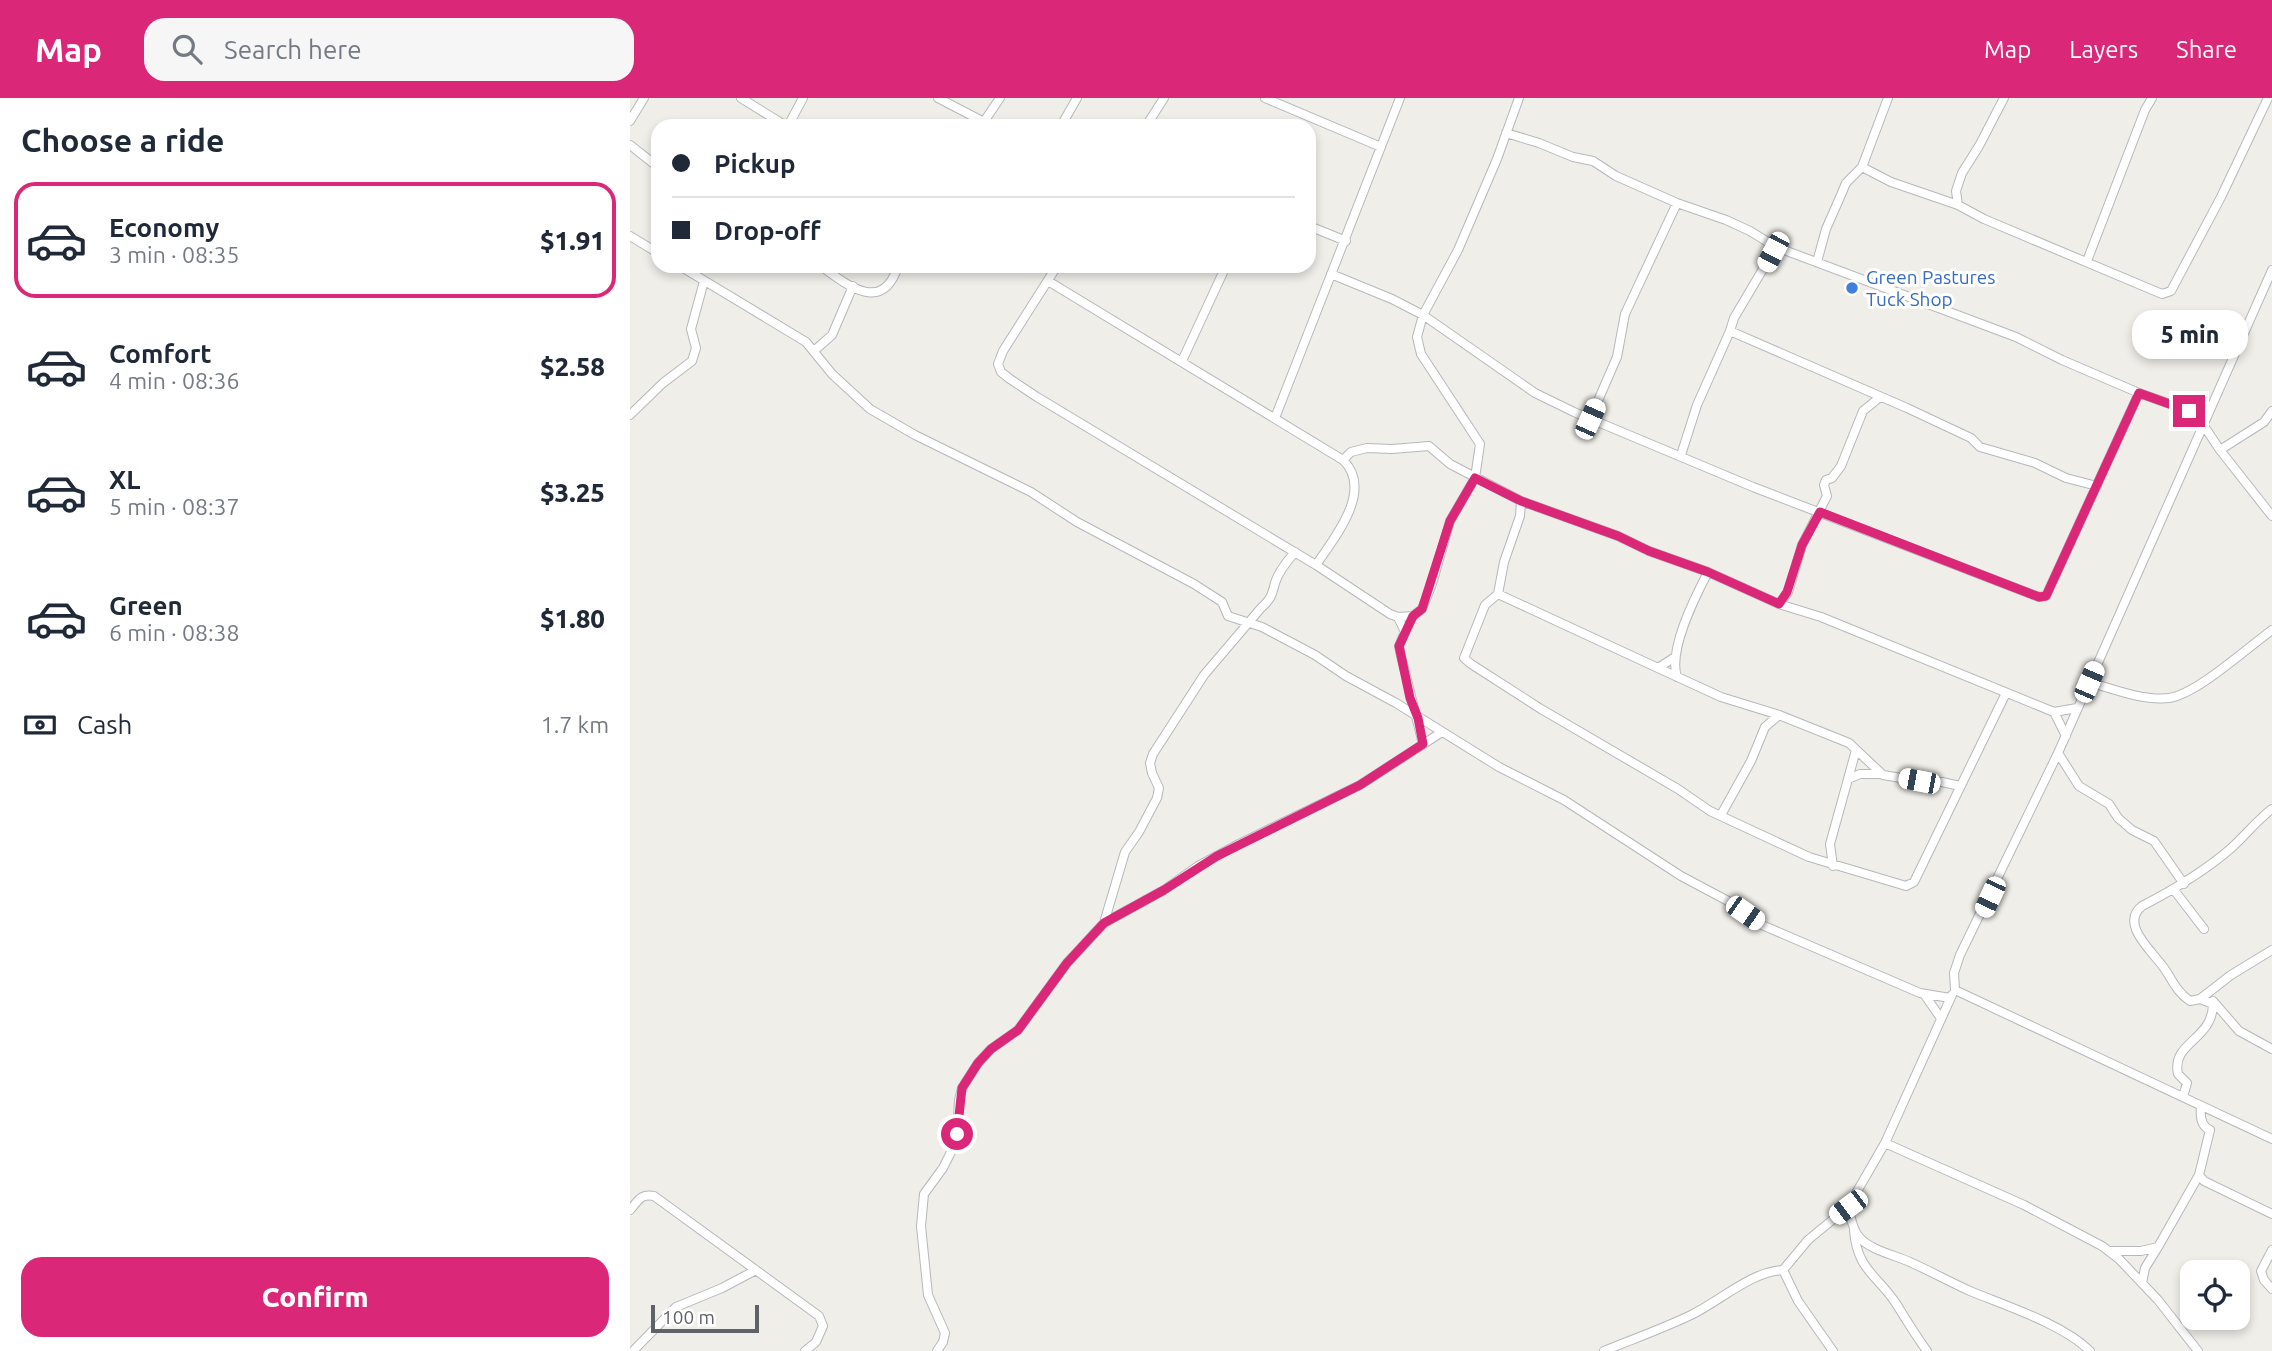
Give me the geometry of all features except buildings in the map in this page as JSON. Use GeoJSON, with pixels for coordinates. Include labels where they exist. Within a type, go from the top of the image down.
{"type":"FeatureCollection","features":[{"type":"Feature","properties":{"kind":"street"},"geometry":{"type":"LineString","coordinates":[[630,121],[644,98]]}},
{"type":"Feature","properties":{"kind":"street"},"geometry":{"type":"LineString","coordinates":[[741,98],[776,119]]}},
{"type":"Feature","properties":{"kind":"street"},"geometry":{"type":"LineString","coordinates":[[791,119],[803,98]]}},
{"type":"Feature","properties":{"kind":"street"},"geometry":{"type":"LineString","coordinates":[[938,98],[974,119]]}},
{"type":"Feature","properties":{"kind":"street"},"geometry":{"type":"LineString","coordinates":[[986,119],[1000,98]]}},
{"type":"Feature","properties":{"kind":"street"},"geometry":{"type":"LineString","coordinates":[[1065,119],[1077,98]]}},
{"type":"Feature","properties":{"kind":"street"},"geometry":{"type":"LineString","coordinates":[[1150,119],[1164,98]]}},
{"type":"Feature","properties":{"kind":"street"},"geometry":{"type":"LineString","coordinates":[[1265,98],[1315,119]]}},
{"type":"Feature","properties":{"kind":"street"},"geometry":{"type":"LineString","coordinates":[[1275,418],[1400,98]]}},
{"type":"Feature","properties":{"kind":"street"},"geometry":{"type":"LineString","coordinates":[[1423,744],[1399,646],[1413,616],[1422,609],[1450,521],[1475,478],[1480,444],[1474,431],[1451,403],[1421,354],[1417,337],[1423,315],[1458,250],[1519,98]]}},
{"type":"Feature","properties":{"kind":"street"},"geometry":{"type":"LineString","coordinates":[[1817,262],[1826,229],[1846,183],[1861,167],[1888,98]]}},
{"type":"Feature","properties":{"kind":"street"},"geometry":{"type":"LineString","coordinates":[[1958,205],[1956,191],[1962,173],[2004,98]]}},
{"type":"Feature","properties":{"kind":"street"},"geometry":{"type":"LineString","coordinates":[[2087,261],[2152,98]]}},
{"type":"Feature","properties":{"kind":"street"},"geometry":{"type":"LineString","coordinates":[[1861,167],[1891,183],[1958,205],[1984,219],[2087,261],[2156,293],[2171,291],[2221,197],[2268,98]]}},
{"type":"Feature","properties":{"kind":"street"},"geometry":{"type":"LineString","coordinates":[[1316,120],[1381,147]]}},
{"type":"Feature","properties":{"kind":"street"},"geometry":{"type":"LineString","coordinates":[[1506,133],[1573,157],[1593,161],[1616,176],[1677,203],[1726,220],[1776,247],[2015,337],[2205,421],[2220,450],[2272,516]]}},
{"type":"Feature","properties":{"kind":"street"},"geometry":{"type":"LineString","coordinates":[[630,145],[651,162]]}},
{"type":"Feature","properties":{"kind":"street"},"geometry":{"type":"LineString","coordinates":[[1590,419],[1618,357],[1625,314],[1677,203]]}},
{"type":"Feature","properties":{"kind":"street"},"geometry":{"type":"LineString","coordinates":[[1316,229],[1346,241]]}},
{"type":"Feature","properties":{"kind":"street"},"geometry":{"type":"LineString","coordinates":[[630,236],[651,249]]}},
{"type":"Feature","properties":{"kind":"street"},"geometry":{"type":"LineString","coordinates":[[1681,455],[1697,405],[1734,318],[1776,247]]}},
{"type":"Feature","properties":{"kind":"street"},"geometry":{"type":"LineString","coordinates":[[1783,1270],[1808,1240],[1848,1207],[1885,1143],[1926,1056],[1940,1017],[1953,994],[1954,973],[1960,955],[2058,754],[2272,270]]}},
{"type":"Feature","properties":{"kind":"street"},"geometry":{"type":"LineString","coordinates":[[691,273],[806,342],[832,374],[870,409],[915,435],[1031,492],[1077,522],[1194,584],[1222,602],[1228,616],[1249,622],[1315,655],[1499,767],[1564,800],[1681,876],[1728,901],[1762,925],[1924,994],[1953,994],[2272,1139]]}},
{"type":"Feature","properties":{"kind":"street"},"geometry":{"type":"LineString","coordinates":[[832,273],[862,292],[876,294],[888,288],[895,273]]}},
{"type":"Feature","properties":{"kind":"street"},"geometry":{"type":"LineString","coordinates":[[1053,273],[1003,351],[998,364],[1001,372],[1037,397],[1398,617],[1405,632]]}},
{"type":"Feature","properties":{"kind":"street"},"geometry":{"type":"LineString","coordinates":[[1182,361],[1223,273]]}},
{"type":"Feature","properties":{"kind":"street"},"geometry":{"type":"LineString","coordinates":[[1331,274],[1423,315],[1535,393],[1590,419],[1753,487],[2039,597],[2046,596],[2139,393]]}},
{"type":"Feature","properties":{"kind":"street"},"geometry":{"type":"LineString","coordinates":[[630,415],[692,360],[696,348],[691,328],[704,281]]}},
{"type":"Feature","properties":{"kind":"street"},"geometry":{"type":"LineString","coordinates":[[1048,281],[1343,460],[1354,474],[1356,485],[1351,506],[1316,565]]}},
{"type":"Feature","properties":{"kind":"street"},"geometry":{"type":"LineString","coordinates":[[815,350],[832,335],[853,286]]}},
{"type":"Feature","properties":{"kind":"street"},"geometry":{"type":"LineString","coordinates":[[1730,331],[1959,432],[1990,452],[2019,458],[2066,478],[2097,486]]}},
{"type":"Feature","properties":{"kind":"street"},"geometry":{"type":"LineString","coordinates":[[1779,604],[1787,592],[1802,545],[1820,512],[1826,496],[1826,480],[1832,478],[1841,466],[1863,411],[1881,397]]}},
{"type":"Feature","properties":{"kind":"street"},"geometry":{"type":"LineString","coordinates":[[2220,450],[2264,422],[2272,411]]}},
{"type":"Feature","properties":{"kind":"street"},"geometry":{"type":"LineString","coordinates":[[1343,460],[1351,452],[1367,448],[1429,446],[1450,464],[1521,501],[1582,522],[1649,551],[1708,572],[1779,604],[1821,617],[2054,712],[2077,708]]}},
{"type":"Feature","properties":{"kind":"street"},"geometry":{"type":"LineString","coordinates":[[1521,501],[1520,516],[1504,562],[1498,594],[1485,605],[1464,658],[1522,697],[1678,789],[1710,811],[1814,859],[1906,886],[1914,882],[2006,693]]}},
{"type":"Feature","properties":{"kind":"street"},"geometry":{"type":"LineString","coordinates":[[1104,923],[1125,852],[1157,798],[1159,788],[1150,763],[1153,754],[1204,675],[1270,600],[1275,592],[1275,583],[1295,552]]}},
{"type":"Feature","properties":{"kind":"street"},"geometry":{"type":"LineString","coordinates":[[1677,677],[1675,657],[1695,598],[1708,572]]}},
{"type":"Feature","properties":{"kind":"street"},"geometry":{"type":"LineString","coordinates":[[1498,594],[1721,697],[1779,715],[1849,743],[1883,775]]}},
{"type":"Feature","properties":{"kind":"street"},"geometry":{"type":"LineString","coordinates":[[1398,617],[1413,616]]}},
{"type":"Feature","properties":{"kind":"street"},"geometry":{"type":"LineString","coordinates":[[2089,682],[2143,696],[2168,698],[2184,693],[2210,678],[2272,630]]}},
{"type":"Feature","properties":{"kind":"street"},"geometry":{"type":"LineString","coordinates":[[1658,668],[1675,657]]}},
{"type":"Feature","properties":{"kind":"street"},"geometry":{"type":"LineString","coordinates":[[2054,712],[2066,736]]}},
{"type":"Feature","properties":{"kind":"street"},"geometry":{"type":"LineString","coordinates":[[1721,815],[1751,761],[1765,727],[1779,715]]}},
{"type":"Feature","properties":{"kind":"street"},"geometry":{"type":"LineString","coordinates":[[937,1351],[945,1333],[928,1295],[921,1226],[924,1194],[943,1168],[955,1143],[962,1088],[978,1063],[991,1049],[1018,1030],[1067,963],[1104,923],[1164,890],[1217,856],[1360,785],[1442,732]]}},
{"type":"Feature","properties":{"kind":"street"},"geometry":{"type":"LineString","coordinates":[[1833,866],[1830,849],[1856,750]]}},
{"type":"Feature","properties":{"kind":"street"},"geometry":{"type":"LineString","coordinates":[[2058,754],[2079,786],[2109,804],[2118,818],[2132,830],[2154,841],[2184,884]]}},
{"type":"Feature","properties":{"kind":"street"},"geometry":{"type":"LineString","coordinates":[[1848,779],[1860,774],[1883,775],[1960,786]]}},
{"type":"Feature","properties":{"kind":"street"},"geometry":{"type":"LineString","coordinates":[[2272,809],[2253,824],[2227,852],[2184,884],[2136,911],[2135,926],[2179,993],[2190,1001],[2200,999],[2231,975],[2272,950]]}},
{"type":"Feature","properties":{"kind":"street"},"geometry":{"type":"LineString","coordinates":[[1814,859],[1830,849]]}},
{"type":"Feature","properties":{"kind":"street"},"geometry":{"type":"LineString","coordinates":[[2174,890],[2203,929]]}},
{"type":"Feature","properties":{"kind":"street"},"geometry":{"type":"LineString","coordinates":[[2183,1097],[2187,1083],[2178,1074],[2176,1060],[2210,1023],[2215,988]]}},
{"type":"Feature","properties":{"kind":"street"},"geometry":{"type":"LineString","coordinates":[[1924,994],[1940,1017]]}},
{"type":"Feature","properties":{"kind":"street"},"geometry":{"type":"LineString","coordinates":[[2200,999],[2213,1004],[2239,1031],[2272,1049]]}},
{"type":"Feature","properties":{"kind":"street"},"geometry":{"type":"LineString","coordinates":[[2142,1283],[2145,1268],[2199,1175],[2210,1130],[2205,1128],[2201,1120],[2201,1106]]}},
{"type":"Feature","properties":{"kind":"street"},"geometry":{"type":"LineString","coordinates":[[1885,1143],[2024,1205],[2109,1251],[2142,1283],[2198,1351]]}},
{"type":"Feature","properties":{"kind":"street"},"geometry":{"type":"LineString","coordinates":[[2199,1175],[2204,1181],[2272,1214]]}},
{"type":"Feature","properties":{"kind":"street"},"geometry":{"type":"LineString","coordinates":[[630,1210],[640,1197],[654,1196],[822,1320],[823,1326],[816,1342],[805,1351]]}},
{"type":"Feature","properties":{"kind":"street"},"geometry":{"type":"LineString","coordinates":[[1848,1207],[1855,1245],[1871,1277],[1897,1305],[1908,1327],[1927,1351]]}},
{"type":"Feature","properties":{"kind":"street"},"geometry":{"type":"LineString","coordinates":[[1854,1228],[1860,1239],[1879,1250],[1910,1261],[1946,1280],[2059,1330],[2080,1341],[2090,1351]]}},
{"type":"Feature","properties":{"kind":"street"},"geometry":{"type":"LineString","coordinates":[[2109,1251],[2141,1251],[2158,1247]]}},
{"type":"Feature","properties":{"kind":"street"},"geometry":{"type":"LineString","coordinates":[[2272,1250],[2261,1271],[2264,1280],[2272,1289]]}},
{"type":"Feature","properties":{"kind":"street"},"geometry":{"type":"LineString","coordinates":[[633,1351],[676,1307],[756,1270]]}},
{"type":"Feature","properties":{"kind":"street"},"geometry":{"type":"LineString","coordinates":[[1604,1351],[1690,1315],[1727,1296],[1755,1276],[1772,1270],[1783,1270]]}},
{"type":"Feature","properties":{"kind":"street"},"geometry":{"type":"LineString","coordinates":[[1783,1270],[1798,1301],[1833,1351]]}},
{"type":"Feature","properties":{"kind":"place","name":"Green Pastures Tuck Shop"},"geometry":{"type":"Point","coordinates":[1852,288]}},
{"type":"Feature","properties":{"kind":"route"},"geometry":{"type":"LineString","coordinates":[[957,1134],[962,1088],[978,1063],[991,1049],[1018,1030],[1067,963],[1104,923],[1164,890],[1198,866],[1360,785],[1423,744],[1399,646],[1413,616],[1422,609],[1450,521],[1475,478],[1521,501],[1618,536],[1779,604],[1793,577],[1802,545],[1820,512],[2039,597],[2046,596],[2139,393],[2189,411]]}}]}
